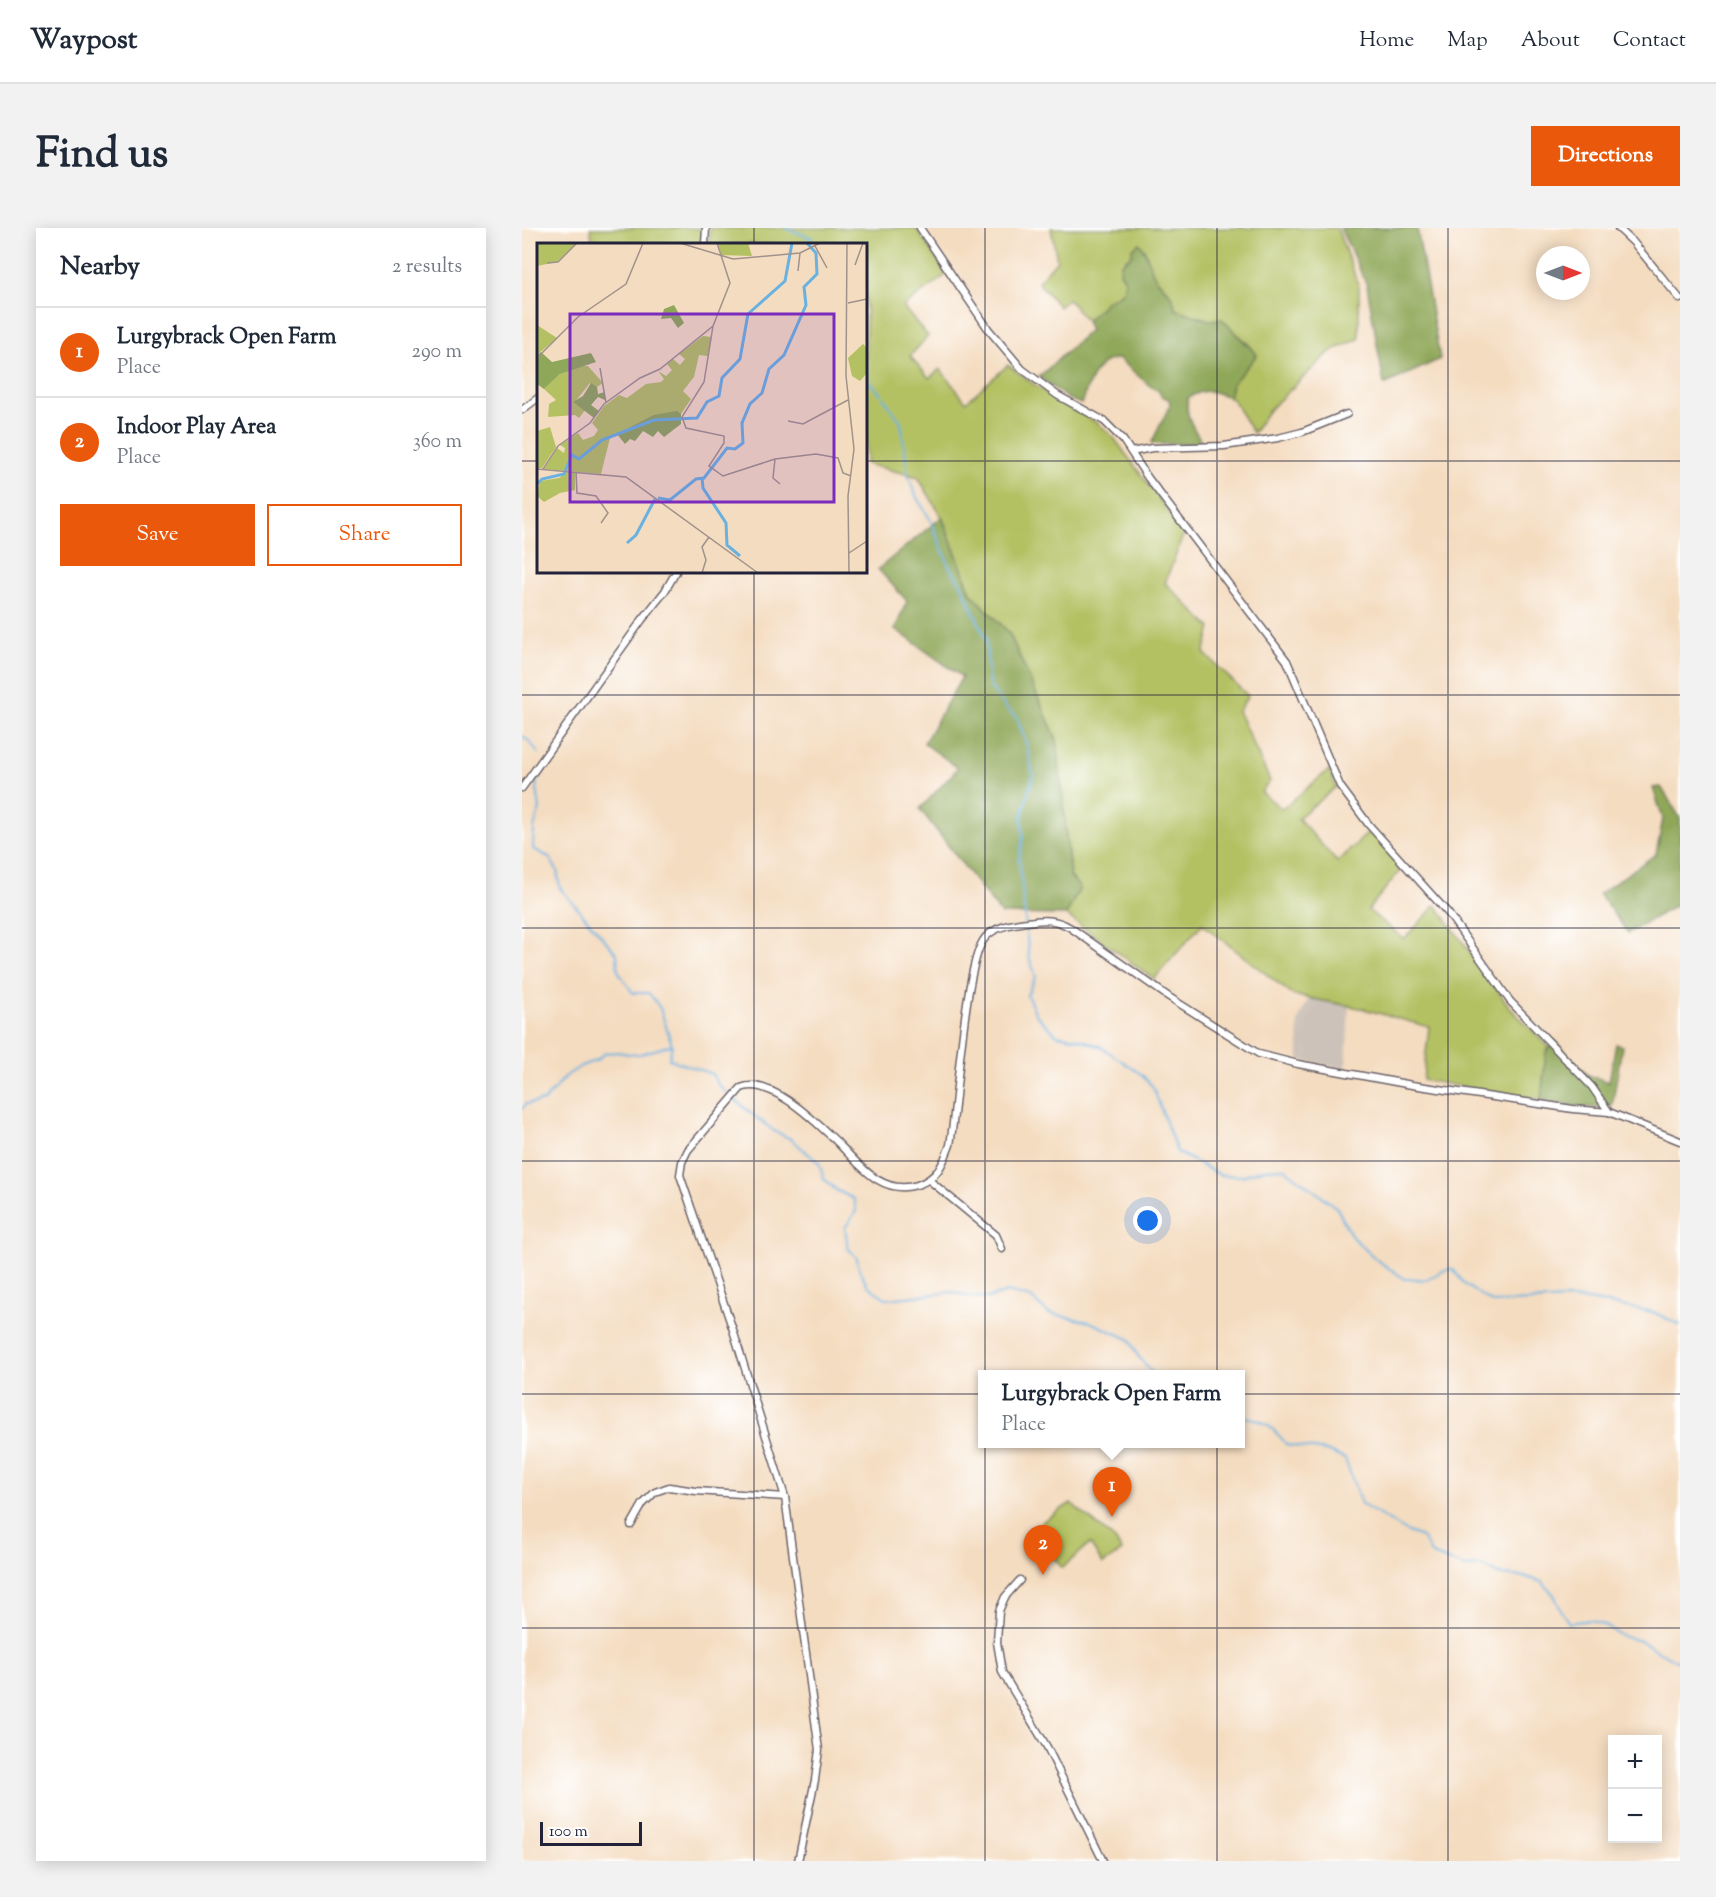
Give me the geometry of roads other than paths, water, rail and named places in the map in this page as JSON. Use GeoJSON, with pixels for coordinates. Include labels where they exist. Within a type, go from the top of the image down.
{"type":"FeatureCollection","features":[{"type":"Feature","properties":{"kind":"street"},"geometry":{"type":"LineString","coordinates":[[705,243],[706,228]]}},
{"type":"Feature","properties":{"kind":"street"},"geometry":{"type":"LineString","coordinates":[[920,228],[989,330],[1022,369],[1057,395],[1104,421],[1119,435],[1148,478],[1287,661],[1340,786],[1369,825],[1448,912],[1510,1001],[1592,1087],[1609,1112]]}},
{"type":"Feature","properties":{"kind":"street"},"geometry":{"type":"LineString","coordinates":[[1617,228],[1633,242],[1680,299]]}},
{"type":"Feature","properties":{"kind":"street"},"geometry":{"type":"LineString","coordinates":[[522,410],[537,399]]}},
{"type":"Feature","properties":{"kind":"street"},"geometry":{"type":"LineString","coordinates":[[1131,452],[1152,448],[1224,446],[1278,438],[1302,432],[1347,414]]}},
{"type":"Feature","properties":{"kind":"street"},"geometry":{"type":"LineString","coordinates":[[522,788],[665,591],[675,573]]}},
{"type":"Feature","properties":{"kind":"street"},"geometry":{"type":"LineString","coordinates":[[798,1861],[819,1750],[785,1497],[734,1330],[681,1180],[682,1162],[688,1150],[739,1090],[754,1085],[771,1090],[783,1097],[817,1124],[870,1176],[882,1183],[910,1187],[929,1179],[941,1167],[950,1145],[971,979],[980,946],[985,938],[994,931],[1017,923],[1054,920],[1071,928],[1169,997],[1259,1054],[1298,1064],[1412,1085],[1573,1109],[1609,1112],[1680,1141]]}},
{"type":"Feature","properties":{"kind":"street"},"geometry":{"type":"LineString","coordinates":[[929,1179],[996,1235],[1002,1249]]}},
{"type":"Feature","properties":{"kind":"street"},"geometry":{"type":"LineString","coordinates":[[631,1525],[643,1504],[655,1492],[669,1487],[785,1497]]}},
{"type":"Feature","properties":{"kind":"street"},"geometry":{"type":"LineString","coordinates":[[1020,1580],[1005,1597],[999,1611],[997,1642],[1002,1672],[1047,1747],[1103,1861]]}},
{"type":"Feature","properties":{"kind":"waterway"},"geometry":{"type":"LineString","coordinates":[[785,228],[812,238],[807,243]]}},
{"type":"Feature","properties":{"kind":"waterway"},"geometry":{"type":"LineString","coordinates":[[867,371],[868,381],[881,394],[901,422],[908,476],[917,498],[930,519],[950,568],[961,584],[986,639],[989,685],[1006,708],[1017,718],[1027,746],[1033,775],[1022,817],[1023,839],[1019,858],[1029,957],[1036,976],[1027,995],[1037,1016],[1057,1035],[1080,1039],[1101,1047],[1141,1074],[1153,1087],[1177,1152],[1220,1175],[1241,1176],[1265,1169],[1284,1168],[1337,1208],[1352,1237],[1377,1260],[1405,1279],[1427,1280],[1442,1271],[1453,1269],[1465,1285],[1493,1303],[1588,1300],[1653,1312],[1680,1325]]}},
{"type":"Feature","properties":{"kind":"waterway"},"geometry":{"type":"LineString","coordinates":[[522,736],[539,754]]}},
{"type":"Feature","properties":{"kind":"waterway"},"geometry":{"type":"LineString","coordinates":[[545,769],[536,782],[540,809],[534,828],[533,849],[549,857],[557,870],[560,888],[617,954],[618,971],[633,993],[649,993],[660,1008],[672,1045],[669,1059],[712,1074],[719,1086],[752,1114],[774,1131],[791,1139],[819,1163],[824,1179],[836,1190],[854,1199],[856,1211],[845,1228],[848,1248],[857,1258],[859,1269],[868,1286],[887,1299],[953,1292],[971,1297],[988,1298],[1007,1292],[1031,1298],[1048,1313],[1090,1322],[1129,1339],[1138,1356],[1150,1370]]}},
{"type":"Feature","properties":{"kind":"waterway"},"geometry":{"type":"LineString","coordinates":[[522,1109],[526,1104],[544,1101],[566,1076],[581,1066],[597,1060],[605,1053],[641,1054],[671,1045]]}},
{"type":"Feature","properties":{"kind":"waterway"},"geometry":{"type":"LineString","coordinates":[[1245,1418],[1256,1419],[1267,1425],[1287,1445],[1326,1451],[1345,1459],[1361,1504],[1408,1532],[1422,1537],[1432,1555],[1465,1567],[1482,1566],[1501,1575],[1526,1577],[1542,1582],[1554,1595],[1569,1623],[1590,1620],[1604,1625],[1621,1636],[1641,1641],[1680,1663]]}},
{"type":"Feature","properties":{"kind":"place","name":"Lurgybrack Open Farm"},"geometry":{"type":"Point","coordinates":[1112,1517]}},
{"type":"Feature","properties":{"kind":"place","name":"Indoor Play Area"},"geometry":{"type":"Point","coordinates":[1043,1575]}}]}
